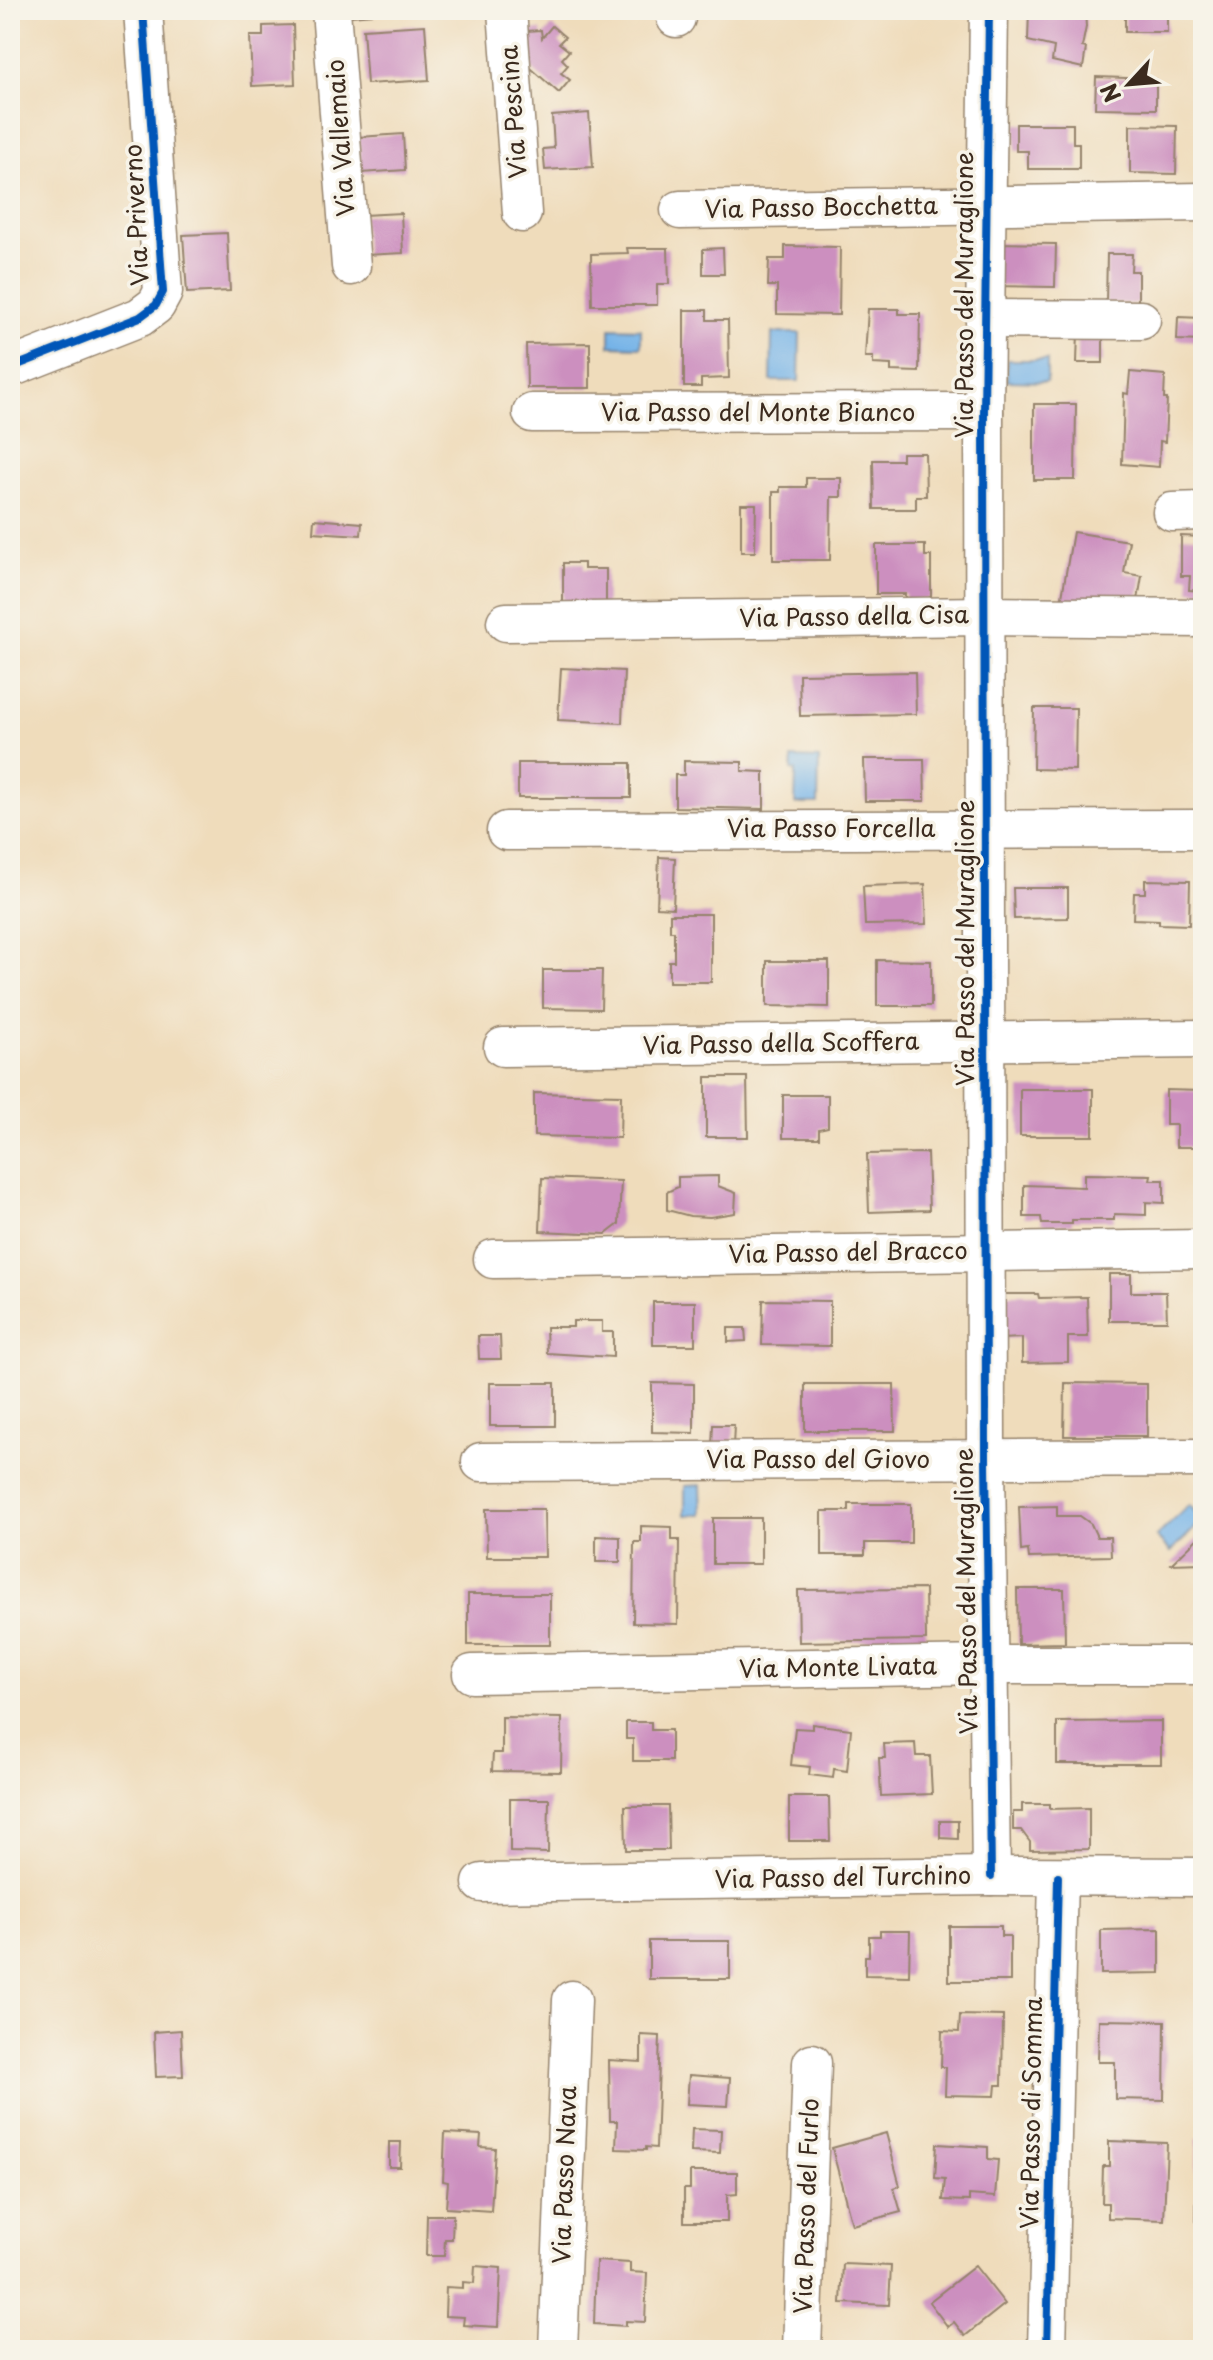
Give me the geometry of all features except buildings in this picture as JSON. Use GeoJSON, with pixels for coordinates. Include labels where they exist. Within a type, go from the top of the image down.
{"type":"FeatureCollection","features":[{"type":"Feature","properties":{"kind":"street","name":"Via Priverno"},"geometry":{"type":"LineString","coordinates":[[10,368],[140,317],[156,305],[163,292],[143,10]]}},
{"type":"Feature","properties":{"kind":"street","name":"Via Vallemaio"},"geometry":{"type":"LineString","coordinates":[[331,10],[351,266]]}},
{"type":"Feature","properties":{"kind":"street","name":"Via Pescina"},"geometry":{"type":"LineString","coordinates":[[507,10],[522,213]]}},
{"type":"Feature","properties":{"kind":"street","name":"Via Passo del Muraglione"},"geometry":{"type":"LineString","coordinates":[[989,10],[984,412],[986,1459],[991,1876]]}},
{"type":"Feature","properties":{"kind":"street","name":"Via Passo Bocchetta"},"geometry":{"type":"LineString","coordinates":[[680,210],[1203,202]]}},
{"type":"Feature","properties":{"kind":"street"},"geometry":{"type":"LineString","coordinates":[[985,319],[1141,320]]}},
{"type":"Feature","properties":{"kind":"street","name":"Via Passo del Monte Bianco"},"geometry":{"type":"LineString","coordinates":[[532,413],[984,412]]}},
{"type":"Feature","properties":{"kind":"street","name":"Via Passo della Cisa"},"geometry":{"type":"LineString","coordinates":[[506,622],[985,616],[1203,618]]}},
{"type":"Feature","properties":{"kind":"street","name":"Via Passo Forcella"},"geometry":{"type":"LineString","coordinates":[[506,831],[1203,829]]}},
{"type":"Feature","properties":{"kind":"street","name":"Via Passo della Scoffera"},"geometry":{"type":"LineString","coordinates":[[503,1047],[1203,1039]]}},
{"type":"Feature","properties":{"kind":"street","name":"Via Passo del Bracco"},"geometry":{"type":"LineString","coordinates":[[493,1259],[1203,1249]]}},
{"type":"Feature","properties":{"kind":"street","name":"Via Passo del Giovo"},"geometry":{"type":"LineString","coordinates":[[481,1462],[1203,1458]]}},
{"type":"Feature","properties":{"kind":"street","name":"Via Monte Livata"},"geometry":{"type":"LineString","coordinates":[[472,1674],[988,1665],[1203,1665]]}},
{"type":"Feature","properties":{"kind":"street","name":"Via Passo del Turchino"},"geometry":{"type":"LineString","coordinates":[[482,1883],[991,1876],[1203,1877]]}},
{"type":"Feature","properties":{"kind":"street","name":"Via Passo di Somma"},"geometry":{"type":"LineString","coordinates":[[1047,2350],[1058,1877]]}},
{"type":"Feature","properties":{"kind":"street","name":"Via Passo Nava"},"geometry":{"type":"LineString","coordinates":[[558,2350],[572,2000]]}},
{"type":"Feature","properties":{"kind":"street","name":"Via Passo del Furlo"},"geometry":{"type":"LineString","coordinates":[[802,2350],[812,2063]]}},
{"type":"Feature","properties":{"kind":"water"},"geometry":{"type":"Polygon","coordinates":[[[610,328],[641,329],[641,347],[610,346],[610,328]]]}},
{"type":"Feature","properties":{"kind":"water"},"geometry":{"type":"Polygon","coordinates":[[[772,333],[800,333],[799,381],[771,381],[772,333]]]}},
{"type":"Feature","properties":{"kind":"water"},"geometry":{"type":"Polygon","coordinates":[[[1007,360],[1047,360],[1047,382],[1007,381],[1007,360]]]}},
{"type":"Feature","properties":{"kind":"water"},"geometry":{"type":"Polygon","coordinates":[[[792,758],[819,759],[818,804],[795,804],[796,771],[792,770],[792,758]]]}},
{"type":"Feature","properties":{"kind":"water"},"geometry":{"type":"Polygon","coordinates":[[[701,1485],[702,1515],[685,1515],[685,1486],[701,1485]]]}},
{"type":"Feature","properties":{"kind":"water"},"geometry":{"type":"Polygon","coordinates":[[[1189,1505],[1203,1520],[1171,1552],[1156,1537],[1189,1505]]]}},
{"type":"Feature","properties":{"kind":"cycle path"},"geometry":{"type":"LineString","coordinates":[[10,368],[140,317],[156,305],[163,292],[143,10]]}},
{"type":"Feature","properties":{"kind":"cycle path"},"geometry":{"type":"LineString","coordinates":[[989,10],[984,412],[986,1459],[991,1876]]}},
{"type":"Feature","properties":{"kind":"cycle path"},"geometry":{"type":"LineString","coordinates":[[1047,2350],[1058,1877]]}}]}
